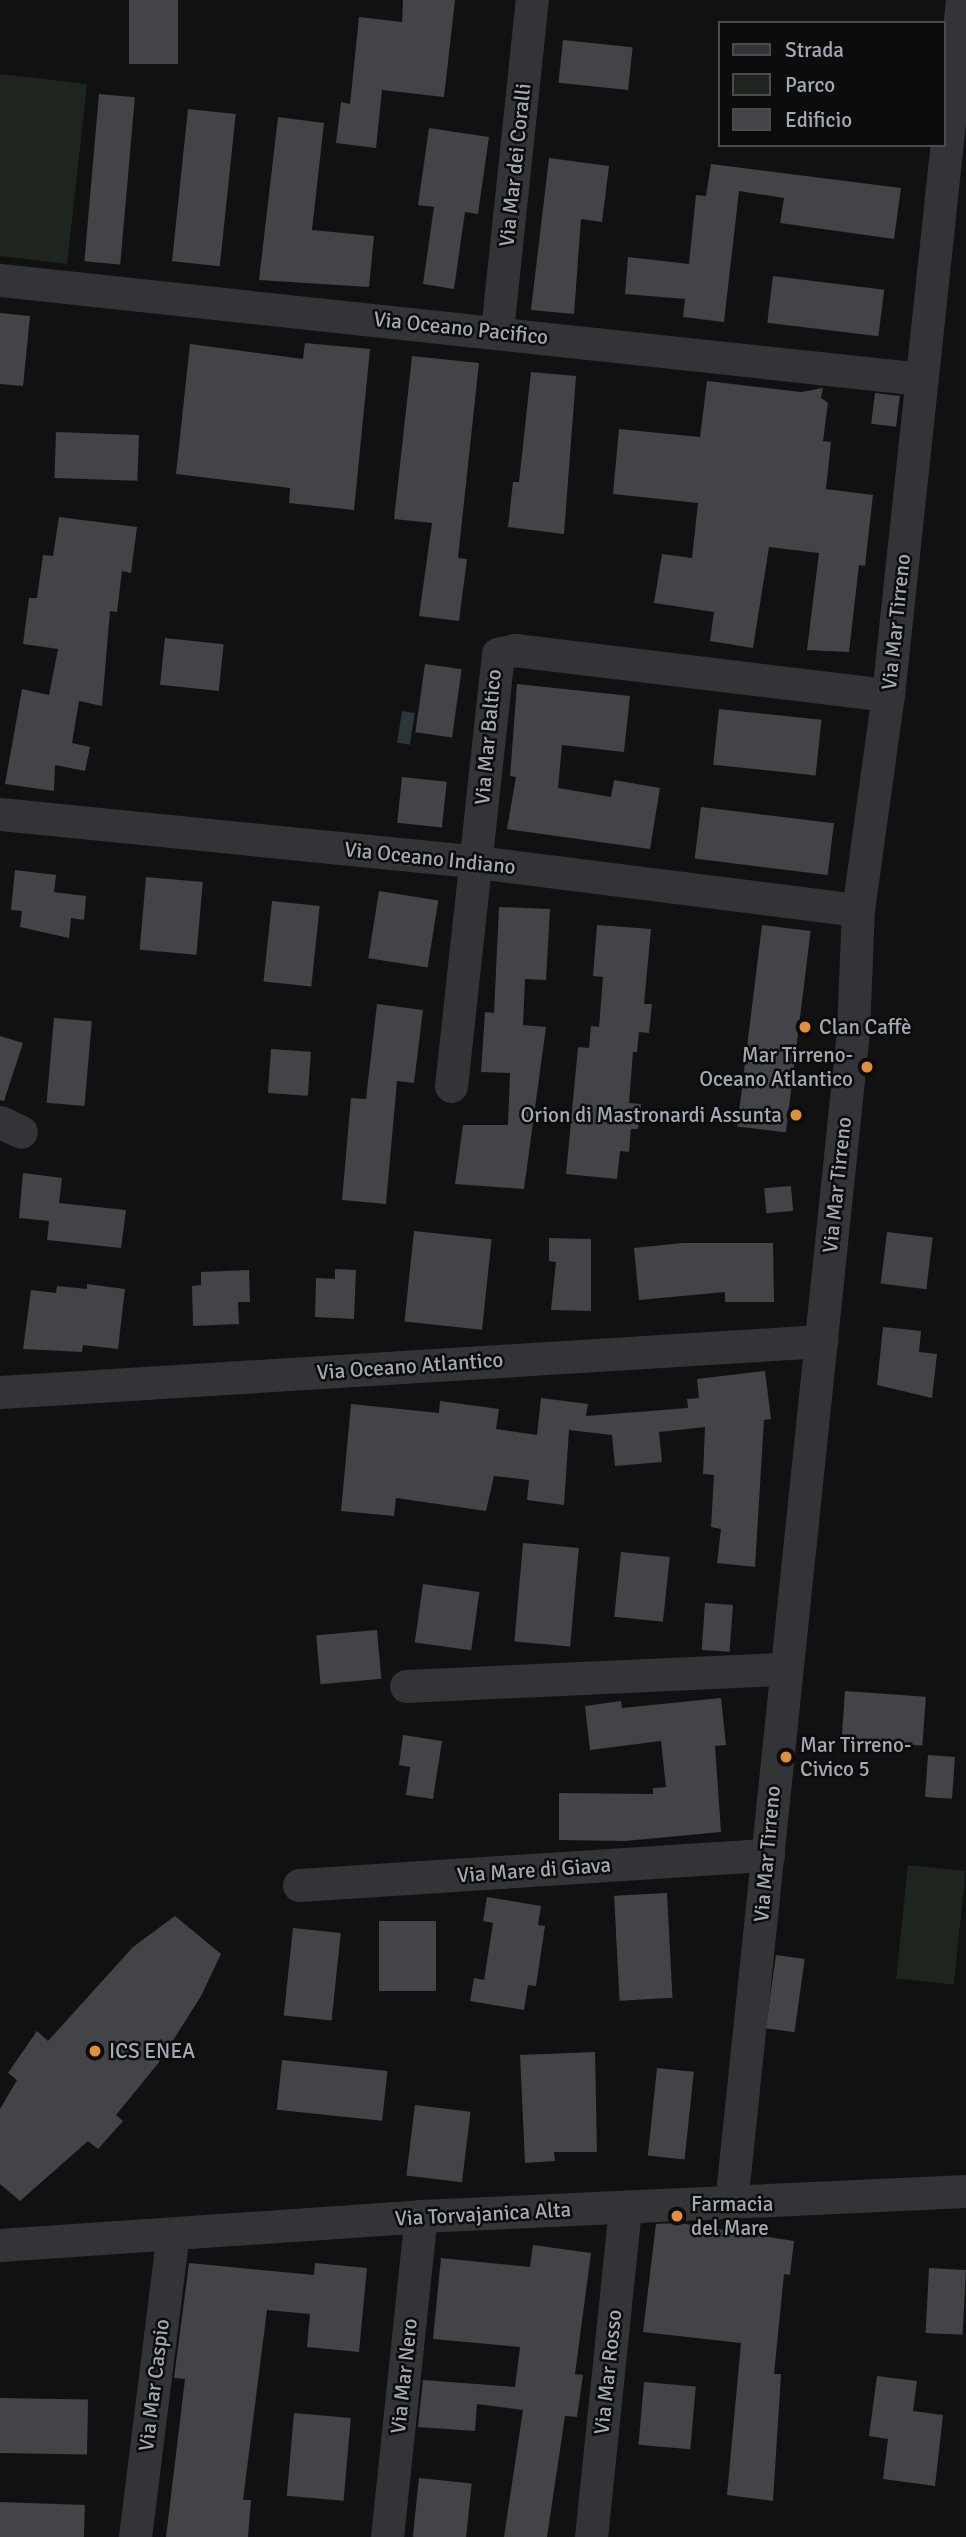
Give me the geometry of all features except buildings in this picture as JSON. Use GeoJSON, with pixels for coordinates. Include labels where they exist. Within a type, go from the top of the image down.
{"type":"FeatureCollection","features":[{"type":"Feature","properties":{"kind":"street","name":"Via Mar dei Coralli"},"geometry":{"type":"LineString","coordinates":[[497,331],[533,0]]}},
{"type":"Feature","properties":{"kind":"street","name":"Via Mar Tirreno"},"geometry":{"type":"LineString","coordinates":[[731,2204],[768,1856],[783,1669],[853,1032],[858,910],[888,695],[962,0]]}},
{"type":"Feature","properties":{"kind":"street","name":"Via Oceano Pacifico"},"geometry":{"type":"LineString","coordinates":[[0,280],[497,331],[922,379]]}},
{"type":"Feature","properties":{"kind":"street","name":"Via Mar Baltico"},"geometry":{"type":"LineString","coordinates":[[450,1086],[477,862],[493,671],[498,654],[504,650],[888,695]]}},
{"type":"Feature","properties":{"kind":"street","name":"Via Oceano Indiano"},"geometry":{"type":"LineString","coordinates":[[0,814],[477,862],[858,910]]}},
{"type":"Feature","properties":{"kind":"street","name":"Via Oceano Atlantico"},"geometry":{"type":"LineString","coordinates":[[0,1392],[821,1341]]}},
{"type":"Feature","properties":{"kind":"street"},"geometry":{"type":"LineString","coordinates":[[406,1686],[783,1669]]}},
{"type":"Feature","properties":{"kind":"street","name":"Via Mare di Giava"},"geometry":{"type":"LineString","coordinates":[[299,1885],[768,1856]]}},
{"type":"Feature","properties":{"kind":"street","name":"Via Torvajanica Alta"},"geometry":{"type":"LineString","coordinates":[[0,2245],[421,2216],[731,2204],[966,2191]]}},
{"type":"Feature","properties":{"kind":"street","name":"Via Mar Rosso"},"geometry":{"type":"LineString","coordinates":[[591,2537],[625,2207]]}},
{"type":"Feature","properties":{"kind":"street","name":"Via Mar Nero"},"geometry":{"type":"LineString","coordinates":[[387,2537],[421,2216]]}},
{"type":"Feature","properties":{"kind":"street","name":"Via Mar Caspio"},"geometry":{"type":"LineString","coordinates":[[135,2537],[173,2234]]}},
{"type":"Feature","properties":{"kind":"green space"},"geometry":{"type":"Polygon","coordinates":[[[0,74],[87,84],[67,264],[0,256],[0,74]]]}},
{"type":"Feature","properties":{"kind":"green space"},"geometry":{"type":"Polygon","coordinates":[[[908,1865],[966,1871],[954,1984],[896,1978],[908,1865]]]}},
{"type":"Feature","properties":{"kind":"shaded area"},"geometry":{"type":"Polygon","coordinates":[[[402,711],[415,713],[410,745],[397,743],[402,711]]]}},
{"type":"Feature","properties":{"kind":"place","name":"Clan Caffè"},"geometry":{"type":"Point","coordinates":[805,1027]}},
{"type":"Feature","properties":{"kind":"place","name":"Mar Tirreno- Oceano Atlantico"},"geometry":{"type":"Point","coordinates":[867,1067]}},
{"type":"Feature","properties":{"kind":"place","name":"Orion di Mastronardi Assunta"},"geometry":{"type":"Point","coordinates":[796,1115]}},
{"type":"Feature","properties":{"kind":"place","name":"Mar Tirreno- Civico 5"},"geometry":{"type":"Point","coordinates":[786,1757]}},
{"type":"Feature","properties":{"kind":"place","name":"ICS ENEA"},"geometry":{"type":"Point","coordinates":[95,2051]}},
{"type":"Feature","properties":{"kind":"place","name":"Farmacia del Mare"},"geometry":{"type":"Point","coordinates":[677,2216]}}]}
